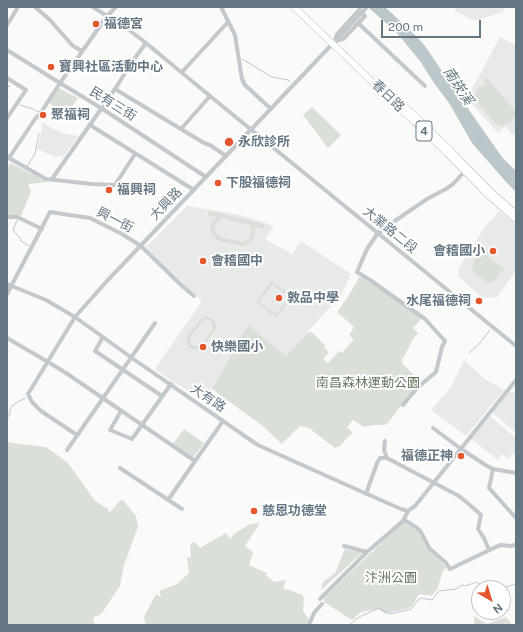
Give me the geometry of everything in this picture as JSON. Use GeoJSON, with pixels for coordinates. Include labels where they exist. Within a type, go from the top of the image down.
{"type":"FeatureCollection","features":[{"type":"Feature","properties":{"kind":"main road","name":"春日路"},"geometry":{"type":"LineString","coordinates":[[294,7],[336,40]]}},
{"type":"Feature","properties":{"kind":"main road","name":"春日路"},"geometry":{"type":"LineString","coordinates":[[300,7],[405,106],[488,195],[516,219]]}},
{"type":"Feature","properties":{"kind":"main road","name":"春日路"},"geometry":{"type":"LineString","coordinates":[[466,170],[516,214]]}},
{"type":"Feature","properties":{"kind":"street"},"geometry":{"type":"LineString","coordinates":[[8,21],[18,7]]}},
{"type":"Feature","properties":{"kind":"street"},"geometry":{"type":"LineString","coordinates":[[34,7],[49,19],[73,46],[82,52]]}},
{"type":"Feature","properties":{"kind":"street","name":"大業路二段"},"geometry":{"type":"LineString","coordinates":[[93,7],[146,42],[251,130],[516,346]]}},
{"type":"Feature","properties":{"kind":"street"},"geometry":{"type":"LineString","coordinates":[[116,7],[107,16],[40,114],[8,157],[46,179],[115,186],[135,154]]}},
{"type":"Feature","properties":{"kind":"street"},"geometry":{"type":"LineString","coordinates":[[221,7],[235,35],[242,79],[245,84],[271,109]]}},
{"type":"Feature","properties":{"kind":"street"},"geometry":{"type":"LineString","coordinates":[[336,40],[367,7]]}},
{"type":"Feature","properties":{"kind":"street"},"geometry":{"type":"LineString","coordinates":[[359,10],[365,16],[343,39],[336,40],[337,34],[359,10]]}},
{"type":"Feature","properties":{"kind":"street"},"geometry":{"type":"LineString","coordinates":[[182,72],[228,22]]}},
{"type":"Feature","properties":{"kind":"street"},"geometry":{"type":"LineString","coordinates":[[358,23],[425,86]]}},
{"type":"Feature","properties":{"kind":"street","name":"大興路"},"geometry":{"type":"LineString","coordinates":[[77,435],[41,411],[32,402],[28,394],[75,317],[107,281],[336,40]]}},
{"type":"Feature","properties":{"kind":"street"},"geometry":{"type":"LineString","coordinates":[[52,179],[146,42]]}},
{"type":"Feature","properties":{"kind":"street","name":"民有三街"},"geometry":{"type":"LineString","coordinates":[[7,50],[102,108],[206,177]]}},
{"type":"Feature","properties":{"kind":"street"},"geometry":{"type":"LineString","coordinates":[[7,78],[26,90],[7,118]]}},
{"type":"Feature","properties":{"kind":"street"},"geometry":{"type":"LineString","coordinates":[[115,89],[226,156]]}},
{"type":"Feature","properties":{"kind":"street"},"geometry":{"type":"LineString","coordinates":[[181,129],[210,96]]}},
{"type":"Feature","properties":{"kind":"street"},"geometry":{"type":"LineString","coordinates":[[90,125],[194,190]]}},
{"type":"Feature","properties":{"kind":"street"},"geometry":{"type":"LineString","coordinates":[[403,405],[417,388],[436,372],[442,347],[446,341],[425,319],[357,272],[367,249],[378,234],[427,199],[453,184],[466,170]]}},
{"type":"Feature","properties":{"kind":"street","name":"興一街"},"geometry":{"type":"LineString","coordinates":[[7,294],[9,285],[42,229],[50,212],[90,218],[122,234],[140,246],[194,296]]}},
{"type":"Feature","properties":{"kind":"street"},"geometry":{"type":"LineString","coordinates":[[7,217],[18,217],[42,229]]}},
{"type":"Feature","properties":{"kind":"street","name":"大有路"},"geometry":{"type":"LineString","coordinates":[[9,285],[46,300],[75,317],[249,439],[265,448],[366,494],[408,511]]}},
{"type":"Feature","properties":{"kind":"street"},"geometry":{"type":"LineString","coordinates":[[67,450],[155,323]]}},
{"type":"Feature","properties":{"kind":"street"},"geometry":{"type":"LineString","coordinates":[[103,337],[95,351],[162,396]]}},
{"type":"Feature","properties":{"kind":"street"},"geometry":{"type":"LineString","coordinates":[[7,338],[48,362],[195,461]]}},
{"type":"Feature","properties":{"kind":"street"},"geometry":{"type":"LineString","coordinates":[[320,599],[367,552],[403,521],[408,511],[415,506],[434,483],[516,380]]}},
{"type":"Feature","properties":{"kind":"street"},"geometry":{"type":"LineString","coordinates":[[121,412],[110,430],[132,439],[171,384]]}},
{"type":"Feature","properties":{"kind":"street"},"geometry":{"type":"LineString","coordinates":[[168,500],[223,421]]}},
{"type":"Feature","properties":{"kind":"street"},"geometry":{"type":"LineString","coordinates":[[433,428],[461,449],[493,469],[516,473]]}},
{"type":"Feature","properties":{"kind":"street"},"geometry":{"type":"LineString","coordinates":[[385,441],[384,450],[387,458]]}},
{"type":"Feature","properties":{"kind":"street"},"geometry":{"type":"LineString","coordinates":[[366,494],[377,463],[380,458],[387,458],[459,496],[470,505],[481,515],[478,529],[489,550]]}},
{"type":"Feature","properties":{"kind":"street"},"geometry":{"type":"LineString","coordinates":[[120,468],[182,509]]}},
{"type":"Feature","properties":{"kind":"street"},"geometry":{"type":"LineString","coordinates":[[493,469],[489,488],[516,518]]}},
{"type":"Feature","properties":{"kind":"street"},"geometry":{"type":"LineString","coordinates":[[403,521],[406,521],[417,528],[429,548],[446,563],[450,569],[501,545],[510,546],[516,544]]}},
{"type":"Feature","properties":{"kind":"street"},"geometry":{"type":"LineString","coordinates":[[344,546],[367,552]]}},
{"type":"Feature","properties":{"kind":"street"},"geometry":{"type":"LineString","coordinates":[[309,625],[314,613],[322,604]]}},
{"type":"Feature","properties":{"kind":"shaded area"},"geometry":{"type":"Polygon","coordinates":[[[368,7],[385,7],[425,46],[502,157],[516,171],[516,192],[472,143],[449,103],[420,61],[397,33],[368,7]]]}},
{"type":"Feature","properties":{"kind":"shaded area"},"geometry":{"type":"Polygon","coordinates":[[[457,7],[504,7],[503,12],[474,21],[455,11],[457,7]]]}},
{"type":"Feature","properties":{"kind":"shaded area"},"geometry":{"type":"Polygon","coordinates":[[[500,37],[516,45],[516,133],[512,135],[505,126],[498,133],[467,98],[500,37]]]}},
{"type":"Feature","properties":{"kind":"shaded area"},"geometry":{"type":"Polygon","coordinates":[[[42,122],[63,133],[78,136],[64,156],[56,157],[37,149],[42,129],[42,122]]]}},
{"type":"Feature","properties":{"kind":"shaded area"},"geometry":{"type":"Polygon","coordinates":[[[187,206],[248,217],[274,226],[265,239],[292,254],[301,241],[351,274],[341,295],[286,356],[248,326],[205,400],[173,382],[155,369],[202,301],[173,275],[146,247],[187,206]]]}},
{"type":"Feature","properties":{"kind":"shaded area","name":"會稽國小"},"geometry":{"type":"Polygon","coordinates":[[[499,211],[516,224],[516,271],[497,297],[485,298],[479,295],[458,276],[459,267],[485,227],[499,211]]]}},
{"type":"Feature","properties":{"kind":"shaded area"},"geometry":{"type":"Polygon","coordinates":[[[464,360],[486,380],[504,390],[466,436],[431,410],[451,387],[464,360]]]}},
{"type":"Feature","properties":{"kind":"shaded area"},"geometry":{"type":"Polygon","coordinates":[[[509,391],[516,394],[516,433],[492,412],[509,391]]]}},
{"type":"Feature","properties":{"kind":"shaded area"},"geometry":{"type":"Polygon","coordinates":[[[490,416],[516,438],[516,455],[513,453],[508,459],[502,454],[498,460],[471,439],[490,416]]]}},
{"type":"Feature","properties":{"kind":"green space"},"geometry":{"type":"Polygon","coordinates":[[[486,77],[516,112],[516,118],[514,116],[512,121],[506,125],[501,126],[496,124],[476,100],[476,91],[479,87],[486,85],[483,80],[486,77]]]}},
{"type":"Feature","properties":{"kind":"green space"},"geometry":{"type":"Polygon","coordinates":[[[59,88],[78,98],[66,116],[49,103],[59,88]]]}},
{"type":"Feature","properties":{"kind":"green space"},"geometry":{"type":"Polygon","coordinates":[[[312,107],[341,135],[328,148],[303,115],[312,107]]]}},
{"type":"Feature","properties":{"kind":"green space"},"geometry":{"type":"Polygon","coordinates":[[[10,163],[48,182],[28,184],[31,191],[21,216],[7,215],[7,170],[10,163]]]}},
{"type":"Feature","properties":{"kind":"green space"},"geometry":{"type":"Polygon","coordinates":[[[209,211],[265,224],[263,229],[254,227],[254,238],[250,243],[244,246],[218,241],[211,233],[210,227],[212,222],[217,217],[208,215],[209,211]],[[222,218],[214,228],[215,232],[220,237],[243,242],[251,236],[251,229],[249,225],[222,218]]]}},
{"type":"Feature","properties":{"kind":"green space"},"geometry":{"type":"Polygon","coordinates":[[[482,252],[505,269],[503,272],[500,270],[497,279],[492,282],[487,283],[473,271],[472,267],[474,260],[482,252]]]}},
{"type":"Feature","properties":{"kind":"green space","name":"南昌森林運動公園"},"geometry":{"type":"Polygon","coordinates":[[[360,276],[422,318],[413,328],[418,333],[413,339],[401,362],[421,382],[408,396],[389,422],[385,425],[364,427],[353,420],[347,427],[353,433],[340,446],[335,448],[309,428],[300,426],[282,444],[264,427],[212,389],[248,325],[286,356],[307,333],[312,332],[325,345],[324,348],[329,352],[323,359],[328,363],[339,351],[342,353],[354,339],[349,335],[354,327],[337,312],[360,276]]]}},
{"type":"Feature","properties":{"kind":"green space"},"geometry":{"type":"Polygon","coordinates":[[[272,281],[292,297],[276,318],[256,302],[272,281]],[[272,284],[259,302],[276,314],[289,297],[272,284]]]}},
{"type":"Feature","properties":{"kind":"green space"},"geometry":{"type":"Polygon","coordinates":[[[206,316],[212,319],[216,324],[216,328],[201,349],[190,348],[187,343],[187,336],[202,318],[206,316]],[[206,319],[202,321],[191,336],[190,342],[192,345],[201,346],[213,329],[211,321],[206,319]]]}},
{"type":"Feature","properties":{"kind":"green space"},"geometry":{"type":"Polygon","coordinates":[[[184,429],[204,443],[193,458],[173,444],[184,429]]]}},
{"type":"Feature","properties":{"kind":"green space"},"geometry":{"type":"Polygon","coordinates":[[[7,442],[46,447],[68,463],[95,501],[108,509],[109,513],[122,499],[136,516],[138,527],[124,565],[120,586],[101,614],[93,618],[95,625],[7,625],[7,442]]]}},
{"type":"Feature","properties":{"kind":"green space","name":"汴洲公園"},"geometry":{"type":"Polygon","coordinates":[[[403,522],[418,531],[426,547],[446,567],[443,571],[437,590],[431,596],[419,594],[412,607],[386,614],[378,609],[361,612],[352,620],[324,602],[324,598],[403,522]]]}},
{"type":"Feature","properties":{"kind":"green space"},"geometry":{"type":"Polygon","coordinates":[[[260,523],[245,546],[253,552],[249,565],[267,573],[266,576],[274,582],[286,580],[283,589],[302,595],[304,599],[303,611],[313,625],[146,625],[144,617],[156,594],[161,597],[159,591],[177,584],[189,573],[187,558],[191,557],[190,546],[192,543],[195,542],[200,548],[226,533],[230,539],[234,534],[250,524],[260,523]]]}},
{"type":"Feature","properties":{"kind":"green space"},"geometry":{"type":"Polygon","coordinates":[[[345,549],[362,553],[321,590],[323,582],[335,573],[345,549]]]}},
{"type":"Feature","properties":{"kind":"green space"},"geometry":{"type":"Polygon","coordinates":[[[474,620],[480,620],[487,624],[498,620],[508,620],[511,623],[510,625],[474,625],[474,620]]]}},
{"type":"Feature","properties":{"kind":"waterway"},"geometry":{"type":"LineString","coordinates":[[242,59],[272,77],[288,80],[290,82]]}},
{"type":"Feature","properties":{"kind":"waterway"},"geometry":{"type":"LineString","coordinates":[[20,105],[39,112]]}},
{"type":"Feature","properties":{"kind":"waterway"},"geometry":{"type":"LineString","coordinates":[[27,166],[35,154],[39,133]]}},
{"type":"Feature","properties":{"kind":"waterway"},"geometry":{"type":"LineString","coordinates":[[17,220],[13,230],[21,241],[29,246]]}},
{"type":"Feature","properties":{"kind":"waterway"},"geometry":{"type":"LineString","coordinates":[[469,353],[479,344],[490,330]]}},
{"type":"Feature","properties":{"kind":"waterway"},"geometry":{"type":"LineString","coordinates":[[7,419],[13,405],[25,398]]}},
{"type":"Feature","properties":{"kind":"waterway"},"geometry":{"type":"LineString","coordinates":[[349,625],[359,617],[379,608],[390,614],[411,609],[421,598],[432,600],[439,591],[456,589],[462,585],[466,586],[471,584]]}},
{"type":"Feature","properties":{"kind":"waterway"},"geometry":{"type":"LineString","coordinates":[[511,586],[516,584]]}},
{"type":"Feature","properties":{"kind":"place","name":"福德宮"},"geometry":{"type":"Point","coordinates":[96,24]}},
{"type":"Feature","properties":{"kind":"place","name":"寶興社區活動中心"},"geometry":{"type":"Point","coordinates":[51,67]}},
{"type":"Feature","properties":{"kind":"place","name":"聚福祠"},"geometry":{"type":"Point","coordinates":[43,115]}},
{"type":"Feature","properties":{"kind":"place","name":"永欣診所"},"geometry":{"type":"Point","coordinates":[229,142]}},
{"type":"Feature","properties":{"kind":"place","name":"下股福德祠"},"geometry":{"type":"Point","coordinates":[218,183]}},
{"type":"Feature","properties":{"kind":"place","name":"福興祠"},"geometry":{"type":"Point","coordinates":[109,190]}},
{"type":"Feature","properties":{"kind":"place","name":"會稽國小"},"geometry":{"type":"Point","coordinates":[493,251]}},
{"type":"Feature","properties":{"kind":"place","name":"會稽國中"},"geometry":{"type":"Point","coordinates":[203,261]}},
{"type":"Feature","properties":{"kind":"place","name":"敦品中學"},"geometry":{"type":"Point","coordinates":[279,298]}},
{"type":"Feature","properties":{"kind":"place","name":"水尾福德祠"},"geometry":{"type":"Point","coordinates":[479,301]}},
{"type":"Feature","properties":{"kind":"place","name":"快樂國小"},"geometry":{"type":"Point","coordinates":[203,347]}},
{"type":"Feature","properties":{"kind":"place","name":"福德正神"},"geometry":{"type":"Point","coordinates":[461,456]}},
{"type":"Feature","properties":{"kind":"place","name":"慈恩功德堂"},"geometry":{"type":"Point","coordinates":[254,511]}},
{"type":"Feature","properties":{"kind":"water label","name":"南崁溪"},"geometry":{"type":"Point","coordinates":[458,86]}}]}
